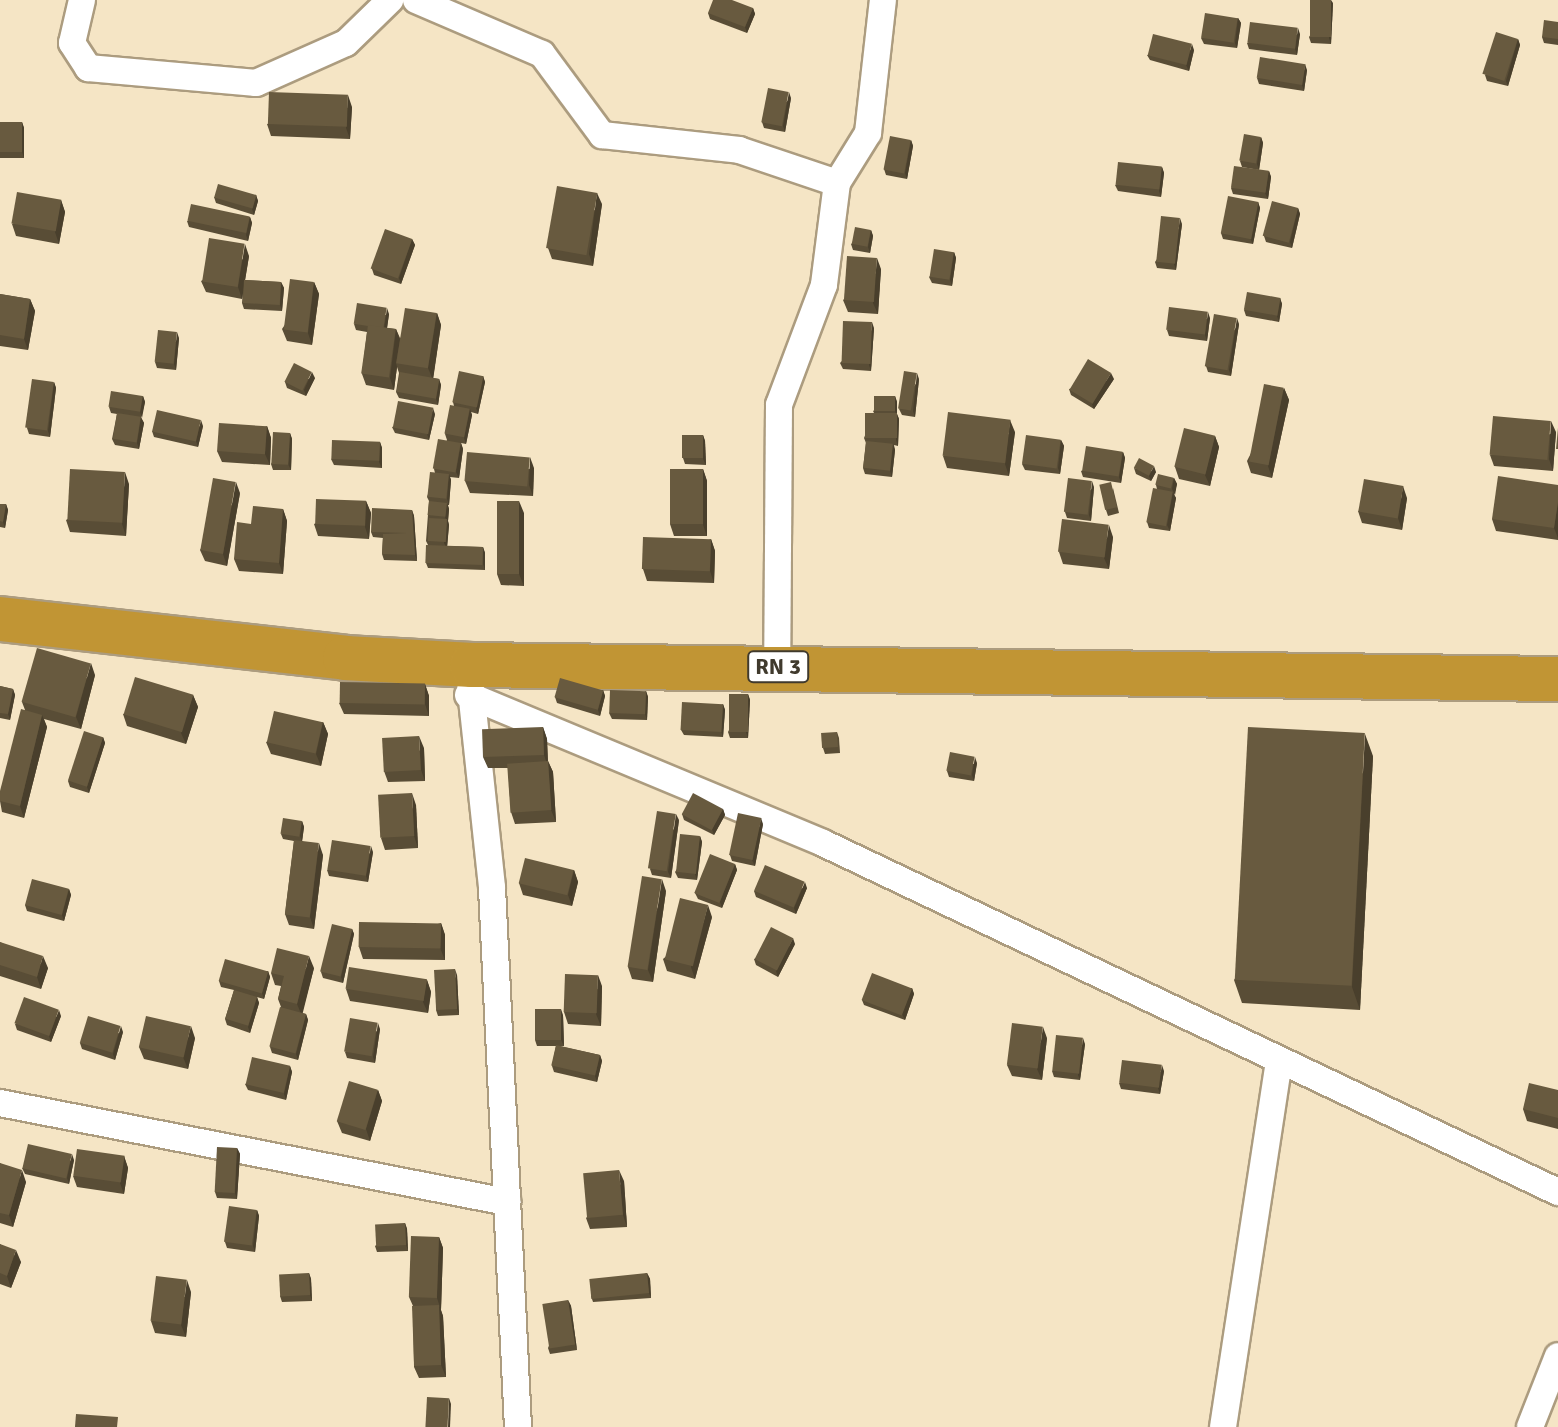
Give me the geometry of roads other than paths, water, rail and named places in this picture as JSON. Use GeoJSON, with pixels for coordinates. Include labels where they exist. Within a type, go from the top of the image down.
{"type":"FeatureCollection","features":[{"type":"Feature","properties":{"kind":"highway","name":"RN 3"},"geometry":{"type":"LineString","coordinates":[[0,619],[345,658],[470,680],[777,667],[1558,679]]}},
{"type":"Feature","properties":{"kind":"street"},"geometry":{"type":"LineString","coordinates":[[82,0],[72,43],[88,68],[256,83],[346,43],[390,0]]}},
{"type":"Feature","properties":{"kind":"street"},"geometry":{"type":"LineString","coordinates":[[416,0],[542,54],[602,135],[739,150],[837,183]]}},
{"type":"Feature","properties":{"kind":"street"},"geometry":{"type":"LineString","coordinates":[[777,667],[779,405],[824,285],[837,183],[868,133],[883,0]]}},
{"type":"Feature","properties":{"kind":"street"},"geometry":{"type":"LineString","coordinates":[[470,680],[823,843],[1558,1192]]}},
{"type":"Feature","properties":{"kind":"street"},"geometry":{"type":"LineString","coordinates":[[470,680],[492,888],[518,1427]]}},
{"type":"Feature","properties":{"kind":"street"},"geometry":{"type":"LineString","coordinates":[[1223,1427],[1279,1061]]}},
{"type":"Feature","properties":{"kind":"street"},"geometry":{"type":"LineString","coordinates":[[0,1103],[507,1202]]}},
{"type":"Feature","properties":{"kind":"street"},"geometry":{"type":"LineString","coordinates":[[1530,1427],[1558,1356]]}}]}
